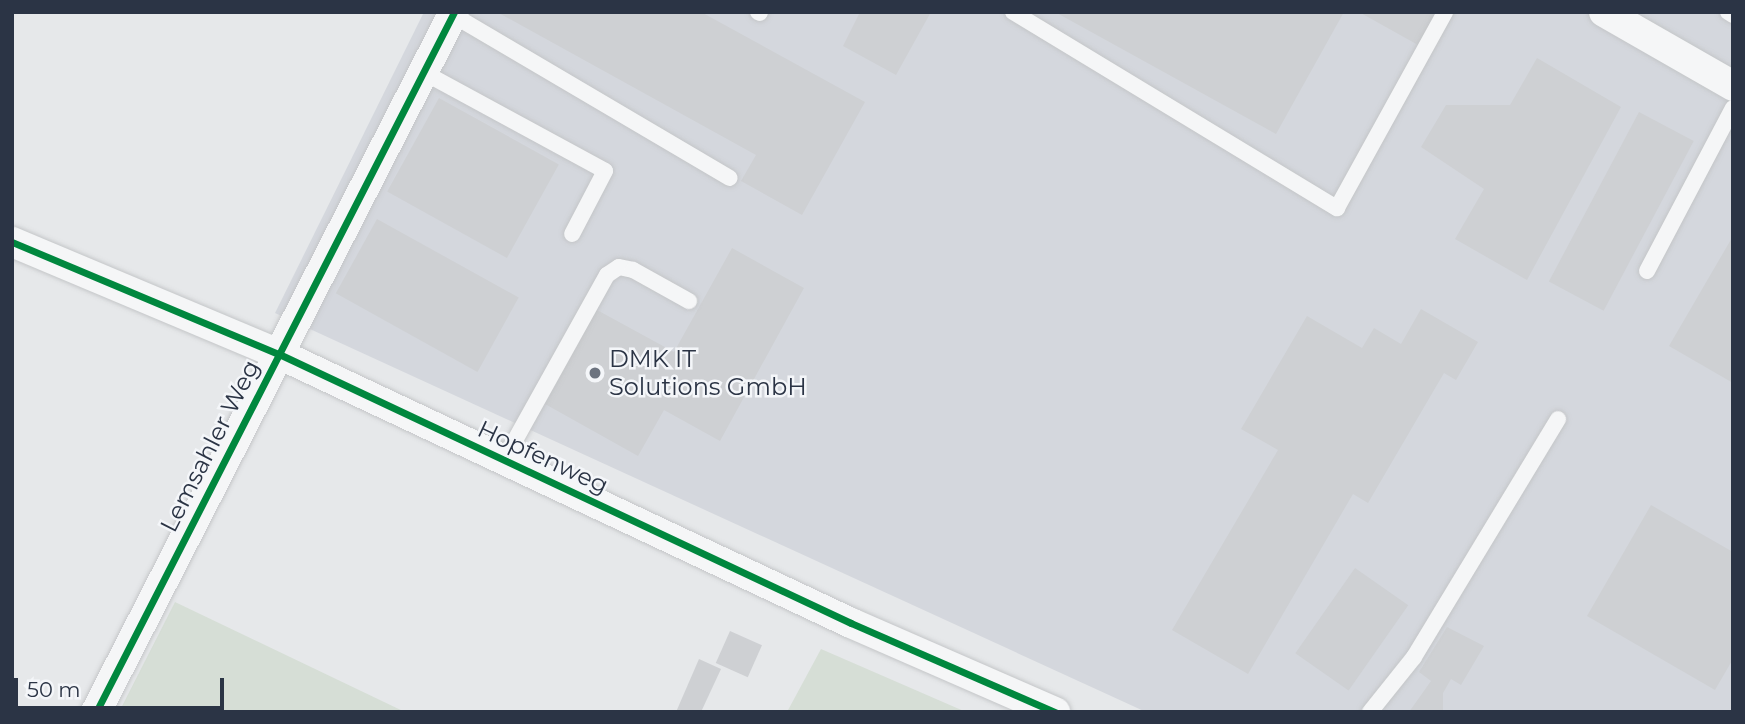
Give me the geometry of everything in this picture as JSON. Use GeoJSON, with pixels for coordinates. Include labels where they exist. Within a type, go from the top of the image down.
{"type":"FeatureCollection","features":[{"type":"Feature","properties":{"kind":"street"},"geometry":{"type":"LineString","coordinates":[[1605,12],[1733,86]]}},
{"type":"Feature","properties":{"kind":"street","name":"Lemsahler Weg"},"geometry":{"type":"LineString","coordinates":[[96,712],[454,14]]}},
{"type":"Feature","properties":{"kind":"street","name":"Hopfenweg"},"geometry":{"type":"LineString","coordinates":[[12,242],[279,354],[851,623],[1055,712]]}},
{"type":"Feature","properties":{"kind":"lane"},"geometry":{"type":"LineString","coordinates":[[1013,12],[1337,208],[1445,12]]}},
{"type":"Feature","properties":{"kind":"lane"},"geometry":{"type":"LineString","coordinates":[[454,14],[730,178]]}},
{"type":"Feature","properties":{"kind":"lane"},"geometry":{"type":"LineString","coordinates":[[424,72],[605,171],[572,234]]}},
{"type":"Feature","properties":{"kind":"lane"},"geometry":{"type":"LineString","coordinates":[[1647,271],[1733,108]]}},
{"type":"Feature","properties":{"kind":"lane"},"geometry":{"type":"LineString","coordinates":[[504,460],[607,275],[620,267],[633,270],[690,301]]}},
{"type":"Feature","properties":{"kind":"lane"},"geometry":{"type":"LineString","coordinates":[[1370,712],[1414,657],[1558,419]]}},
{"type":"Feature","properties":{"kind":"shaded area"},"geometry":{"type":"Polygon","coordinates":[[[424,12],[1733,12],[1733,712],[1146,712],[275,313],[424,12]]]}},
{"type":"Feature","properties":{"kind":"shaded area"},"geometry":{"type":"Polygon","coordinates":[[[175,602],[405,712],[119,712],[175,602]]]}},
{"type":"Feature","properties":{"kind":"shaded area"},"geometry":{"type":"Polygon","coordinates":[[[821,649],[966,712],[787,712],[821,649]]]}},
{"type":"Feature","properties":{"kind":"building"},"geometry":{"type":"Polygon","coordinates":[[[497,12],[701,12],[865,102],[802,215],[741,181],[756,155],[497,12]]]}},
{"type":"Feature","properties":{"kind":"building"},"geometry":{"type":"Polygon","coordinates":[[[860,12],[931,12],[896,75],[843,46],[860,12]]]}},
{"type":"Feature","properties":{"kind":"building"},"geometry":{"type":"Polygon","coordinates":[[[1055,12],[1344,12],[1276,134],[1055,12]]]}},
{"type":"Feature","properties":{"kind":"building"},"geometry":{"type":"Polygon","coordinates":[[[1359,12],[1436,12],[1418,45],[1359,12]]]}},
{"type":"Feature","properties":{"kind":"building"},"geometry":{"type":"Polygon","coordinates":[[[1537,58],[1621,107],[1527,280],[1455,239],[1484,189],[1421,147],[1446,105],[1510,105],[1537,58]]]}},
{"type":"Feature","properties":{"kind":"building"},"geometry":{"type":"Polygon","coordinates":[[[439,98],[559,164],[507,258],[387,192],[439,98]]]}},
{"type":"Feature","properties":{"kind":"building"},"geometry":{"type":"Polygon","coordinates":[[[1639,112],[1694,141],[1604,311],[1549,282],[1639,112]]]}},
{"type":"Feature","properties":{"kind":"building"},"geometry":{"type":"Polygon","coordinates":[[[377,219],[519,298],[477,372],[336,293],[377,219]]]}},
{"type":"Feature","properties":{"kind":"building"},"geometry":{"type":"Polygon","coordinates":[[[1733,236],[1733,383],[1669,346],[1733,236]]]}},
{"type":"Feature","properties":{"kind":"building"},"geometry":{"type":"Polygon","coordinates":[[[732,248],[804,288],[720,441],[664,410],[638,456],[545,404],[597,310],[674,352],[732,248]]]}},
{"type":"Feature","properties":{"kind":"building"},"geometry":{"type":"Polygon","coordinates":[[[1421,309],[1478,342],[1456,380],[1444,373],[1368,503],[1353,494],[1248,674],[1172,630],[1278,450],[1241,429],[1307,316],[1362,348],[1374,328],[1401,344],[1421,309]]]}},
{"type":"Feature","properties":{"kind":"building"},"geometry":{"type":"Polygon","coordinates":[[[1651,505],[1733,552],[1733,659],[1715,690],[1587,616],[1651,505]]]}},
{"type":"Feature","properties":{"kind":"building"},"geometry":{"type":"Polygon","coordinates":[[[1355,568],[1408,605],[1349,690],[1295,653],[1355,568]]]}},
{"type":"Feature","properties":{"kind":"building"},"geometry":{"type":"Polygon","coordinates":[[[1447,627],[1484,646],[1461,685],[1451,679],[1443,693],[1443,712],[1409,712],[1431,681],[1419,672],[1447,627]]]}},
{"type":"Feature","properties":{"kind":"building"},"geometry":{"type":"Polygon","coordinates":[[[730,631],[762,645],[748,677],[716,663],[730,631]]]}},
{"type":"Feature","properties":{"kind":"building"},"geometry":{"type":"Polygon","coordinates":[[[699,659],[721,669],[701,712],[676,712],[699,659]]]}},
{"type":"Feature","properties":{"kind":"cycle path"},"geometry":{"type":"LineString","coordinates":[[96,712],[454,12]]}},
{"type":"Feature","properties":{"kind":"cycle path"},"geometry":{"type":"LineString","coordinates":[[12,242],[279,354],[851,623],[1055,712]]}},
{"type":"Feature","properties":{"kind":"place","name":"DMK IT Solutions GmbH"},"geometry":{"type":"Point","coordinates":[595,373]}}]}
